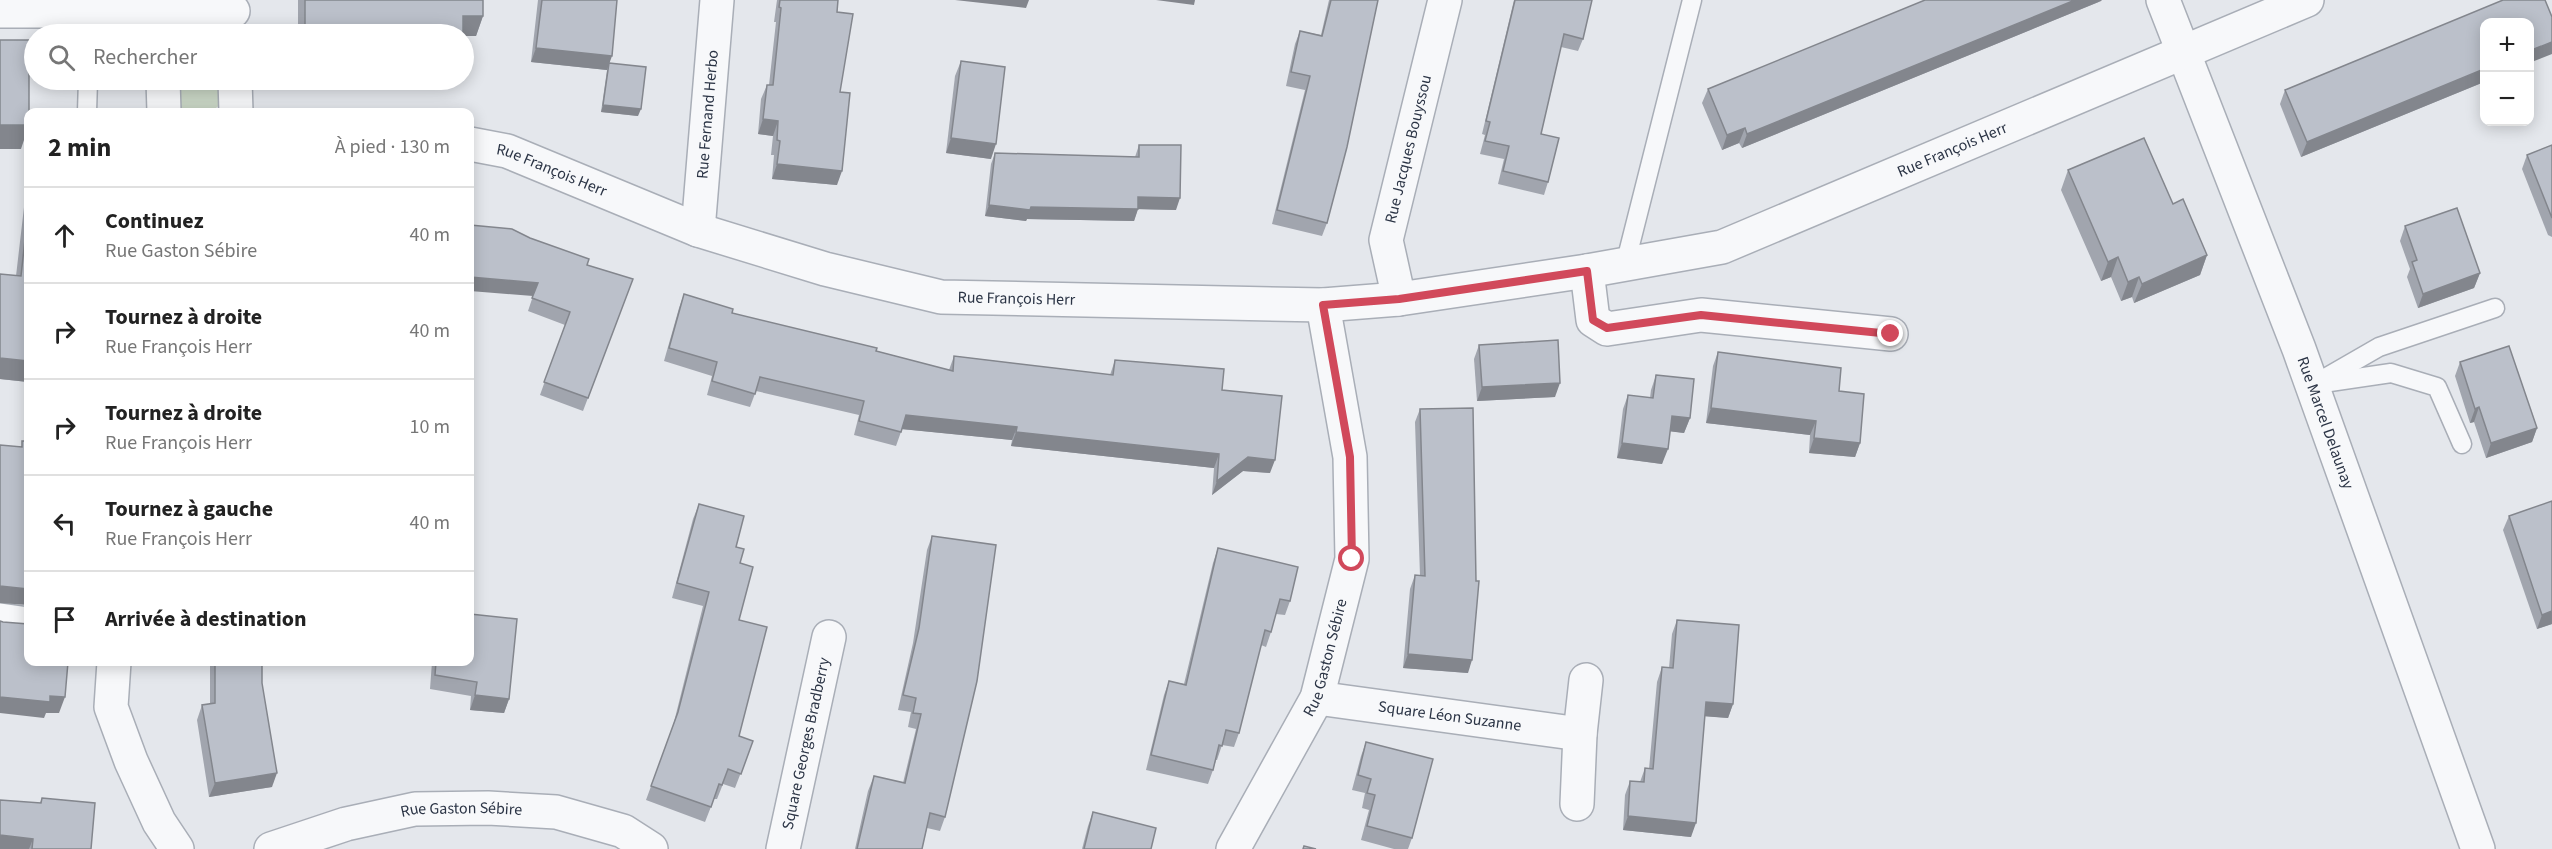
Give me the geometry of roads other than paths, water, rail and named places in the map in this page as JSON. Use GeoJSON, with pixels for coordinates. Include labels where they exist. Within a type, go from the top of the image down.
{"type":"FeatureCollection","features":[{"type":"Feature","properties":{"kind":"street","name":"Rue Fernand Herbo"},"geometry":{"type":"LineString","coordinates":[[698,230],[717,0]]}},
{"type":"Feature","properties":{"kind":"street","name":"Rue Jacques Bouyssou"},"geometry":{"type":"LineString","coordinates":[[1399,299],[1386,240],[1445,0]]}},
{"type":"Feature","properties":{"kind":"street","name":"Rue Marcel Delaunay"},"geometry":{"type":"LineString","coordinates":[[2163,0],[2313,385],[2478,849]]}},
{"type":"Feature","properties":{"kind":"street","name":"Rue François Herr"},"geometry":{"type":"LineString","coordinates":[[474,145],[507,151],[698,230],[825,269],[942,297],[1323,305],[1399,299],[1625,265],[1722,247],[2307,0]]}},
{"type":"Feature","properties":{"kind":"street"},"geometry":{"type":"LineString","coordinates":[[0,11],[89,23],[160,23],[233,15]]}},
{"type":"Feature","properties":{"kind":"street"},"geometry":{"type":"LineString","coordinates":[[163,90],[164,108]]}},
{"type":"Feature","properties":{"kind":"street"},"geometry":{"type":"LineString","coordinates":[[235,90],[236,108]]}},
{"type":"Feature","properties":{"kind":"street"},"geometry":{"type":"LineString","coordinates":[[1587,271],[1593,320],[1607,328],[1701,315],[1891,334]]}},
{"type":"Feature","properties":{"kind":"street","name":"Rue Gaston Sébire"},"geometry":{"type":"LineString","coordinates":[[1233,849],[1317,698],[1352,559],[1350,457],[1323,305]]}},
{"type":"Feature","properties":{"kind":"street"},"geometry":{"type":"LineString","coordinates":[[0,620],[24,623]]}},
{"type":"Feature","properties":{"kind":"street","name":"Square Georges Bradberry"},"geometry":{"type":"LineString","coordinates":[[783,849],[830,637]]}},
{"type":"Feature","properties":{"kind":"street"},"geometry":{"type":"LineString","coordinates":[[114,666],[111,707],[159,822],[177,849]]}},
{"type":"Feature","properties":{"kind":"street"},"geometry":{"type":"LineString","coordinates":[[1577,804],[1580,735],[1586,680]]}},
{"type":"Feature","properties":{"kind":"street","name":"Square Léon Suzanne"},"geometry":{"type":"LineString","coordinates":[[1317,698],[1580,735]]}},
{"type":"Feature","properties":{"kind":"street","name":"Rue Gaston Sébire"},"geometry":{"type":"LineString","coordinates":[[271,849],[346,824],[415,809],[488,808],[556,812],[623,831],[651,849]]}},
{"type":"Feature","properties":{"kind":"lane"},"geometry":{"type":"LineString","coordinates":[[1625,265],[1692,0]]}},
{"type":"Feature","properties":{"kind":"lane"},"geometry":{"type":"LineString","coordinates":[[87,108],[88,90]]}},
{"type":"Feature","properties":{"kind":"lane"},"geometry":{"type":"LineString","coordinates":[[2313,385],[2379,347],[2495,308]]}},
{"type":"Feature","properties":{"kind":"lane"},"geometry":{"type":"LineString","coordinates":[[2313,385],[2391,373],[2437,387],[2462,444]]}}]}
